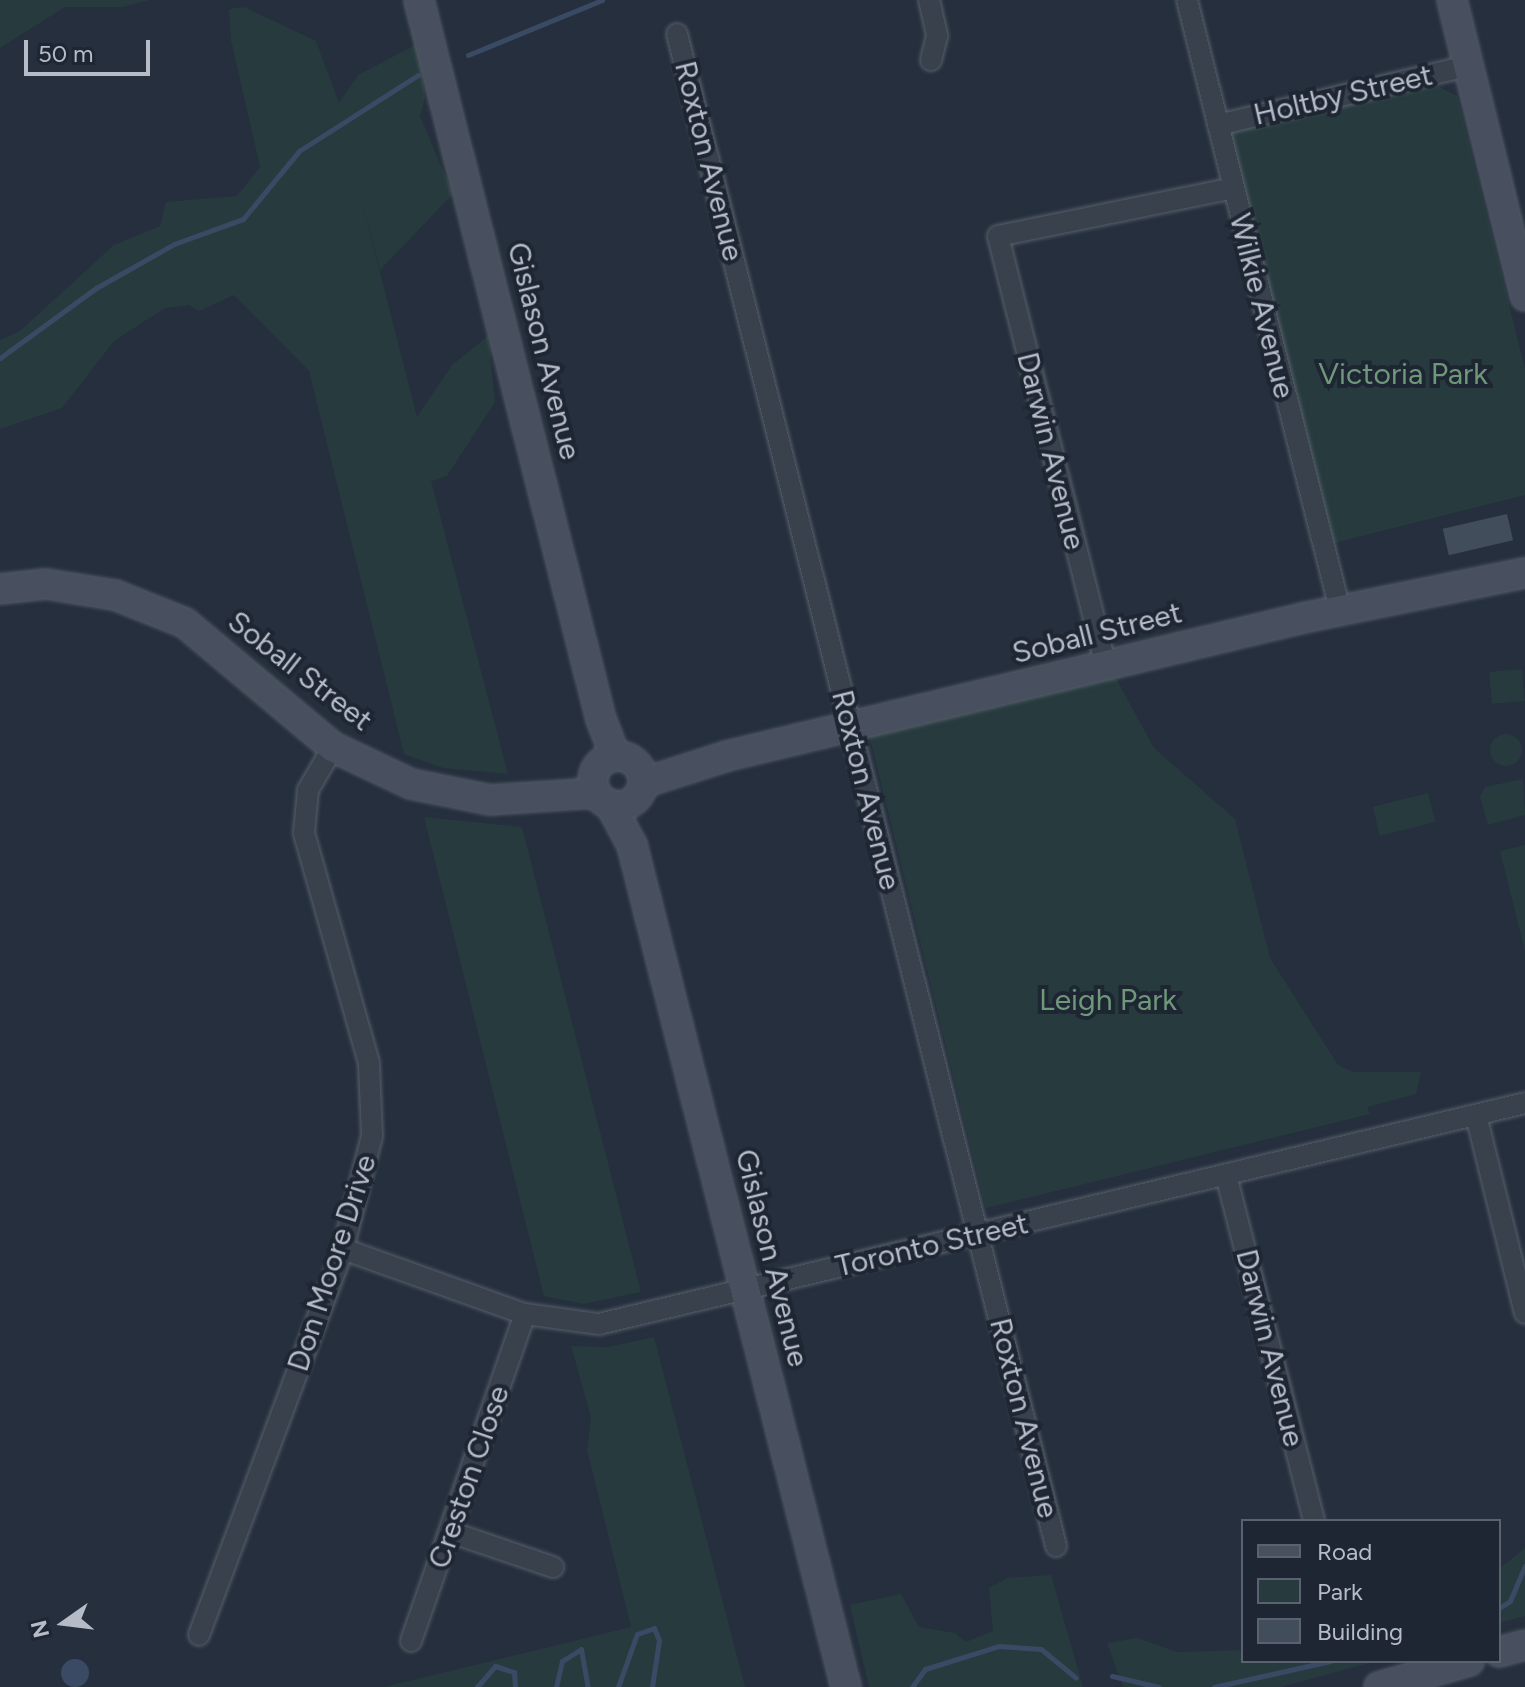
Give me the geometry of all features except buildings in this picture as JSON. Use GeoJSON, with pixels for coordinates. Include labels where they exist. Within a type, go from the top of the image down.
{"type":"FeatureCollection","features":[{"type":"Feature","properties":{"kind":"street","name":"Gislason Avenue"},"geometry":{"type":"LineString","coordinates":[[419,0],[846,1687]]}},
{"type":"Feature","properties":{"kind":"street"},"geometry":{"type":"LineString","coordinates":[[929,0],[937,36],[931,60]]}},
{"type":"Feature","properties":{"kind":"street","name":"Wilkie Avenue"},"geometry":{"type":"LineString","coordinates":[[1187,0],[1340,610]]}},
{"type":"Feature","properties":{"kind":"street"},"geometry":{"type":"LineString","coordinates":[[1452,0],[1525,296]]}},
{"type":"Feature","properties":{"kind":"street","name":"Roxton Avenue"},"geometry":{"type":"LineString","coordinates":[[677,34],[1056,1546]]}},
{"type":"Feature","properties":{"kind":"street","name":"Holtby Street"},"geometry":{"type":"LineString","coordinates":[[1218,125],[1468,66]]}},
{"type":"Feature","properties":{"kind":"street","name":"Darwin Avenue"},"geometry":{"type":"LineString","coordinates":[[1106,666],[998,236],[1233,188]]}},
{"type":"Feature","properties":{"kind":"street","name":"Soball Street"},"geometry":{"type":"LineString","coordinates":[[0,589],[46,584],[115,595],[185,623],[333,747],[436,791],[490,800],[562,794],[617,780],[686,768],[1340,610],[1525,573]]}},
{"type":"Feature","properties":{"kind":"street","name":"Don Moore Drive"},"geometry":{"type":"LineString","coordinates":[[199,1635],[343,1249],[366,1170],[373,1097],[363,1036],[304,833],[308,790],[333,747]]}},
{"type":"Feature","properties":{"kind":"street","name":"Toronto Street"},"geometry":{"type":"LineString","coordinates":[[343,1249],[525,1314],[592,1325],[746,1291],[1525,1103]]}},
{"type":"Feature","properties":{"kind":"street"},"geometry":{"type":"LineString","coordinates":[[1476,1115],[1525,1313]]}},
{"type":"Feature","properties":{"kind":"street","name":"Darwin Avenue"},"geometry":{"type":"LineString","coordinates":[[1226,1175],[1313,1519]]}},
{"type":"Feature","properties":{"kind":"street","name":"Creston Close"},"geometry":{"type":"LineString","coordinates":[[411,1641],[525,1314]]}},
{"type":"Feature","properties":{"kind":"street"},"geometry":{"type":"LineString","coordinates":[[450,1532],[553,1567]]}},
{"type":"Feature","properties":{"kind":"street"},"geometry":{"type":"LineString","coordinates":[[1501,1651],[1525,1645]]}},
{"type":"Feature","properties":{"kind":"street"},"geometry":{"type":"LineString","coordinates":[[1379,1687],[1462,1663]]}},
{"type":"Feature","properties":{"kind":"green space"},"geometry":{"type":"Polygon","coordinates":[[[0,0],[149,0],[123,7],[65,7],[0,48],[0,0]]]}},
{"type":"Feature","properties":{"kind":"green space"},"geometry":{"type":"Polygon","coordinates":[[[244,7],[316,41],[339,103],[358,75],[419,43],[425,97],[420,116],[453,194],[380,270],[356,179],[417,417],[452,365],[488,336],[495,402],[447,476],[431,481],[508,774],[443,768],[404,754],[309,371],[234,295],[199,311],[189,305],[165,308],[114,341],[62,408],[0,429],[0,340],[20,331],[114,245],[160,226],[166,202],[237,196],[260,167],[231,40],[229,9],[244,7]]]}},
{"type":"Feature","properties":{"kind":"green space","name":"Victoria Park"},"geometry":{"type":"Polygon","coordinates":[[[1435,85],[1457,96],[1525,369],[1525,495],[1322,546],[1219,132],[1435,85]]]}},
{"type":"Feature","properties":{"kind":"green space"},"geometry":{"type":"Polygon","coordinates":[[[1522,669],[1525,701],[1492,704],[1489,672],[1522,669]]]}},
{"type":"Feature","properties":{"kind":"green space","name":"Leigh Park"},"geometry":{"type":"Polygon","coordinates":[[[1113,673],[1154,748],[1235,819],[1270,958],[1338,1065],[1353,1072],[1421,1072],[1416,1094],[1367,1107],[1370,1114],[986,1208],[868,730],[1113,673]]]}},
{"type":"Feature","properties":{"kind":"green space"},"geometry":{"type":"Polygon","coordinates":[[[1506,734],[1517,739],[1522,750],[1517,761],[1506,766],[1495,761],[1490,750],[1495,739],[1506,734]]]}},
{"type":"Feature","properties":{"kind":"green space"},"geometry":{"type":"Polygon","coordinates":[[[1523,779],[1525,815],[1488,825],[1480,797],[1485,787],[1523,779]]]}},
{"type":"Feature","properties":{"kind":"green space"},"geometry":{"type":"Polygon","coordinates":[[[1428,793],[1435,822],[1380,836],[1373,807],[1428,793]]]}},
{"type":"Feature","properties":{"kind":"green space"},"geometry":{"type":"Polygon","coordinates":[[[424,817],[522,827],[641,1292],[583,1304],[544,1296],[424,817]]]}},
{"type":"Feature","properties":{"kind":"green space"},"geometry":{"type":"Polygon","coordinates":[[[1525,845],[1525,952],[1500,851],[1525,845]]]}},
{"type":"Feature","properties":{"kind":"green space"},"geometry":{"type":"Polygon","coordinates":[[[654,1337],[745,1687],[384,1687],[631,1627],[587,1450],[591,1417],[571,1346],[608,1347],[654,1337]]]}},
{"type":"Feature","properties":{"kind":"green space"},"geometry":{"type":"Polygon","coordinates":[[[1525,1548],[1525,1616],[1501,1622],[1501,1567],[1525,1548]]]}},
{"type":"Feature","properties":{"kind":"green space"},"geometry":{"type":"Polygon","coordinates":[[[1051,1575],[1083,1687],[869,1687],[850,1605],[901,1594],[919,1627],[955,1633],[966,1642],[993,1631],[989,1588],[1008,1578],[1051,1575]]]}},
{"type":"Feature","properties":{"kind":"green space"},"geometry":{"type":"Polygon","coordinates":[[[1137,1638],[1177,1652],[1241,1650],[1241,1663],[1369,1663],[1281,1687],[1123,1687],[1107,1643],[1137,1638]]]}},
{"type":"Feature","properties":{"kind":"water"},"geometry":{"type":"Polygon","coordinates":[[[75,1659],[85,1663],[89,1673],[85,1683],[75,1687],[65,1683],[61,1673],[65,1663],[75,1659]]]}},
{"type":"Feature","properties":{"kind":"waterway"},"geometry":{"type":"LineString","coordinates":[[468,55],[602,0]]}},
{"type":"Feature","properties":{"kind":"waterway"},"geometry":{"type":"LineString","coordinates":[[0,358],[96,288],[174,244],[243,219],[299,151],[418,75]]}},
{"type":"Feature","properties":{"kind":"waterway"},"geometry":{"type":"LineString","coordinates":[[1501,1607],[1510,1601],[1525,1566]]}},
{"type":"Feature","properties":{"kind":"waterway"},"geometry":{"type":"LineString","coordinates":[[618,1687],[637,1634],[654,1628],[659,1640],[652,1687]]}},
{"type":"Feature","properties":{"kind":"waterway"},"geometry":{"type":"LineString","coordinates":[[912,1687],[925,1669],[999,1646],[1041,1649],[1076,1678]]}},
{"type":"Feature","properties":{"kind":"waterway"},"geometry":{"type":"LineString","coordinates":[[556,1687],[562,1661],[581,1649],[588,1687]]}},
{"type":"Feature","properties":{"kind":"waterway"},"geometry":{"type":"LineString","coordinates":[[1214,1687],[1321,1663]]}},
{"type":"Feature","properties":{"kind":"waterway"},"geometry":{"type":"LineString","coordinates":[[477,1687],[495,1666],[514,1672],[515,1687]]}},
{"type":"Feature","properties":{"kind":"waterway"},"geometry":{"type":"LineString","coordinates":[[1112,1676],[1159,1687]]}}]}
